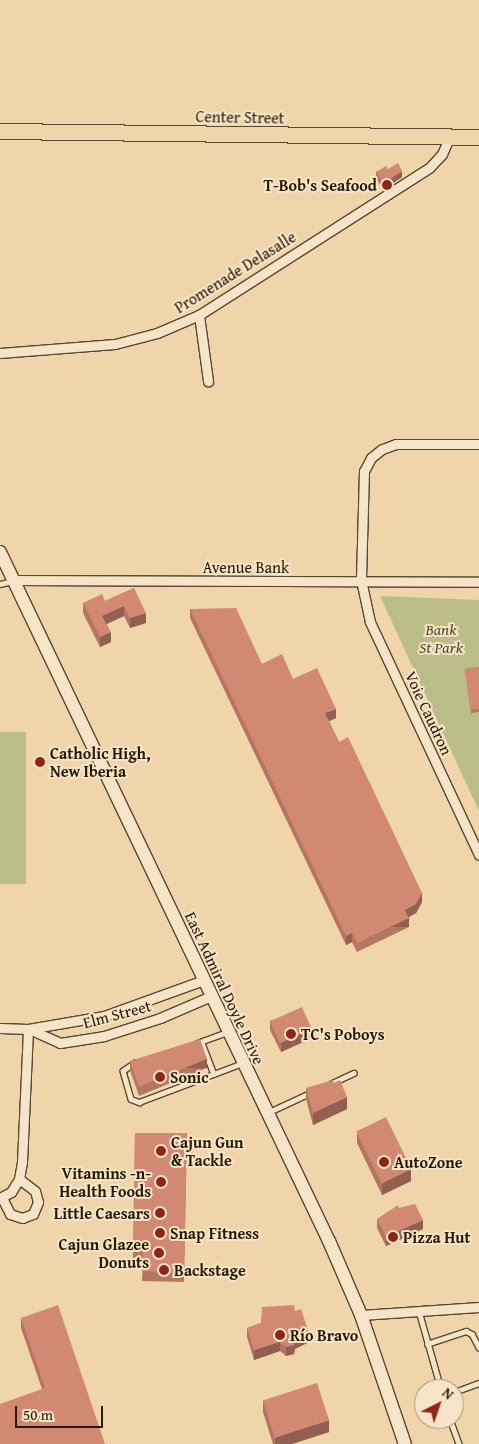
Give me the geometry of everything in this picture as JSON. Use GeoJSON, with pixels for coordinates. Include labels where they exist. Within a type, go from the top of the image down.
{"type":"FeatureCollection","features":[{"type":"Feature","properties":{"kind":"main road","name":"Center Street"},"geometry":{"type":"LineString","coordinates":[[0,131],[479,137]]}},
{"type":"Feature","properties":{"kind":"main road","name":"East Admiral Doyle Drive"},"geometry":{"type":"LineString","coordinates":[[0,552],[361,1315],[405,1444]]}},
{"type":"Feature","properties":{"kind":"street","name":"Promenade Delasalle"},"geometry":{"type":"LineString","coordinates":[[0,353],[115,344],[164,331],[199,315],[430,167],[442,154],[450,136]]}},
{"type":"Feature","properties":{"kind":"street"},"geometry":{"type":"LineString","coordinates":[[199,315],[208,381]]}},
{"type":"Feature","properties":{"kind":"street","name":"Voie Caudron"},"geometry":{"type":"LineString","coordinates":[[479,444],[396,444],[382,448],[371,458],[364,471],[361,580],[370,622],[479,855]]}},
{"type":"Feature","properties":{"kind":"street","name":"Avenue Bank"},"geometry":{"type":"LineString","coordinates":[[14,580],[479,582]]}},
{"type":"Feature","properties":{"kind":"street","name":"Elm Street"},"geometry":{"type":"LineString","coordinates":[[0,1028],[28,1029],[104,1016],[204,980]]}},
{"type":"Feature","properties":{"kind":"street","name":"Elm Street"},"geometry":{"type":"LineString","coordinates":[[28,1029],[60,1042],[104,1036],[160,1018],[211,996]]}},
{"type":"Feature","properties":{"kind":"street"},"geometry":{"type":"LineString","coordinates":[[19,1179],[35,1191],[38,1202],[33,1214],[22,1218],[10,1214],[1,1198],[19,1179],[28,1029]]}},
{"type":"Feature","properties":{"kind":"street"},"geometry":{"type":"LineString","coordinates":[[361,1315],[479,1308]]}},
{"type":"Feature","properties":{"kind":"lane"},"geometry":{"type":"LineString","coordinates":[[0,584],[14,580]]}},
{"type":"Feature","properties":{"kind":"lane"},"geometry":{"type":"LineString","coordinates":[[193,1044],[202,1043],[228,1032]]}},
{"type":"Feature","properties":{"kind":"lane"},"geometry":{"type":"LineString","coordinates":[[202,1043],[214,1074]]}},
{"type":"Feature","properties":{"kind":"lane"},"geometry":{"type":"LineString","coordinates":[[144,1060],[128,1066],[123,1071],[131,1098],[139,1102],[243,1063]]}},
{"type":"Feature","properties":{"kind":"lane"},"geometry":{"type":"LineString","coordinates":[[327,1085],[354,1073]]}},
{"type":"Feature","properties":{"kind":"lane"},"geometry":{"type":"LineString","coordinates":[[266,1114],[319,1089]]}},
{"type":"Feature","properties":{"kind":"lane"},"geometry":{"type":"LineString","coordinates":[[419,1311],[438,1379]]}},
{"type":"Feature","properties":{"kind":"lane"},"geometry":{"type":"LineString","coordinates":[[427,1344],[466,1331],[472,1334],[479,1347]]}},
{"type":"Feature","properties":{"kind":"lane"},"geometry":{"type":"LineString","coordinates":[[464,1388],[479,1383]]}},
{"type":"Feature","properties":{"kind":"lane"},"geometry":{"type":"LineString","coordinates":[[454,1429],[459,1444]]}},
{"type":"Feature","properties":{"kind":"green space","name":"Bank St Park"},"geometry":{"type":"Polygon","coordinates":[[[380,596],[479,600],[479,811],[380,596]]]}},
{"type":"Feature","properties":{"kind":"green space"},"geometry":{"type":"Polygon","coordinates":[[[0,732],[26,732],[26,884],[0,884],[0,732]]]}},
{"type":"Feature","properties":{"kind":"building"},"geometry":{"type":"Polygon","coordinates":[[[398,163],[402,171],[383,184],[376,172],[386,166],[388,169],[398,163]]]}},
{"type":"Feature","properties":{"kind":"building"},"geometry":{"type":"Polygon","coordinates":[[[134,588],[146,613],[130,618],[124,606],[102,616],[111,632],[100,637],[83,603],[102,594],[105,601],[134,588]]]}},
{"type":"Feature","properties":{"kind":"building"},"geometry":{"type":"Polygon","coordinates":[[[236,608],[262,664],[282,654],[293,679],[317,668],[336,709],[325,713],[339,742],[348,737],[422,893],[416,904],[405,910],[409,918],[357,943],[352,933],[346,936],[190,609],[236,608]]]}},
{"type":"Feature","properties":{"kind":"building"},"geometry":{"type":"Polygon","coordinates":[[[479,667],[479,709],[471,710],[465,669],[479,667]]]}},
{"type":"Feature","properties":{"kind":"building","name":"TC's Poboys"},"geometry":{"type":"Polygon","coordinates":[[[302,1007],[312,1029],[280,1043],[270,1021],[302,1007]]]}},
{"type":"Feature","properties":{"kind":"building"},"geometry":{"type":"Polygon","coordinates":[[[200,1039],[207,1059],[139,1087],[130,1061],[200,1039]]]}},
{"type":"Feature","properties":{"kind":"building"},"geometry":{"type":"Polygon","coordinates":[[[333,1080],[334,1083],[340,1080],[347,1097],[313,1113],[306,1088],[333,1080]]]}},
{"type":"Feature","properties":{"kind":"building","name":"AutoZone"},"geometry":{"type":"Polygon","coordinates":[[[386,1117],[411,1169],[382,1184],[356,1131],[386,1117]]]}},
{"type":"Feature","properties":{"kind":"building"},"geometry":{"type":"Polygon","coordinates":[[[135,1133],[187,1133],[184,1273],[142,1271],[143,1250],[133,1250],[135,1133]]]}},
{"type":"Feature","properties":{"kind":"building"},"geometry":{"type":"Polygon","coordinates":[[[415,1204],[423,1220],[386,1237],[377,1219],[398,1205],[399,1208],[415,1204]]]}},
{"type":"Feature","properties":{"kind":"building"},"geometry":{"type":"Polygon","coordinates":[[[58,1305],[105,1444],[0,1444],[0,1404],[45,1388],[21,1318],[58,1305]]]}},
{"type":"Feature","properties":{"kind":"building","name":"Río Bravo"},"geometry":{"type":"Polygon","coordinates":[[[294,1305],[295,1311],[301,1309],[309,1333],[295,1340],[294,1345],[286,1347],[280,1342],[254,1350],[247,1328],[261,1323],[262,1307],[294,1305]]]}},
{"type":"Feature","properties":{"kind":"building"},"geometry":{"type":"Polygon","coordinates":[[[317,1383],[329,1420],[275,1438],[263,1401],[317,1383]]]}},
{"type":"Feature","properties":{"kind":"place","name":"T-Bob's Seafood"},"geometry":{"type":"Point","coordinates":[387,185]}},
{"type":"Feature","properties":{"kind":"place","name":"Catholic High, New Iberia"},"geometry":{"type":"Point","coordinates":[40,762]}},
{"type":"Feature","properties":{"kind":"place","name":"TC's Poboys"},"geometry":{"type":"Point","coordinates":[291,1034]}},
{"type":"Feature","properties":{"kind":"place","name":"Sonic"},"geometry":{"type":"Point","coordinates":[160,1077]}},
{"type":"Feature","properties":{"kind":"place","name":"Cajun Gun & Tackle"},"geometry":{"type":"Point","coordinates":[161,1151]}},
{"type":"Feature","properties":{"kind":"place","name":"AutoZone"},"geometry":{"type":"Point","coordinates":[384,1162]}},
{"type":"Feature","properties":{"kind":"place","name":"Vitamins -n- Health Foods"},"geometry":{"type":"Point","coordinates":[161,1182]}},
{"type":"Feature","properties":{"kind":"place","name":"Little Caesars"},"geometry":{"type":"Point","coordinates":[160,1213]}},
{"type":"Feature","properties":{"kind":"place","name":"Snap Fitness"},"geometry":{"type":"Point","coordinates":[160,1233]}},
{"type":"Feature","properties":{"kind":"place","name":"Pizza Hut"},"geometry":{"type":"Point","coordinates":[393,1237]}},
{"type":"Feature","properties":{"kind":"place","name":"Cajun Glazee Donuts"},"geometry":{"type":"Point","coordinates":[159,1253]}},
{"type":"Feature","properties":{"kind":"place","name":"Backstage"},"geometry":{"type":"Point","coordinates":[164,1270]}},
{"type":"Feature","properties":{"kind":"place","name":"Río Bravo"},"geometry":{"type":"Point","coordinates":[280,1335]}}]}
